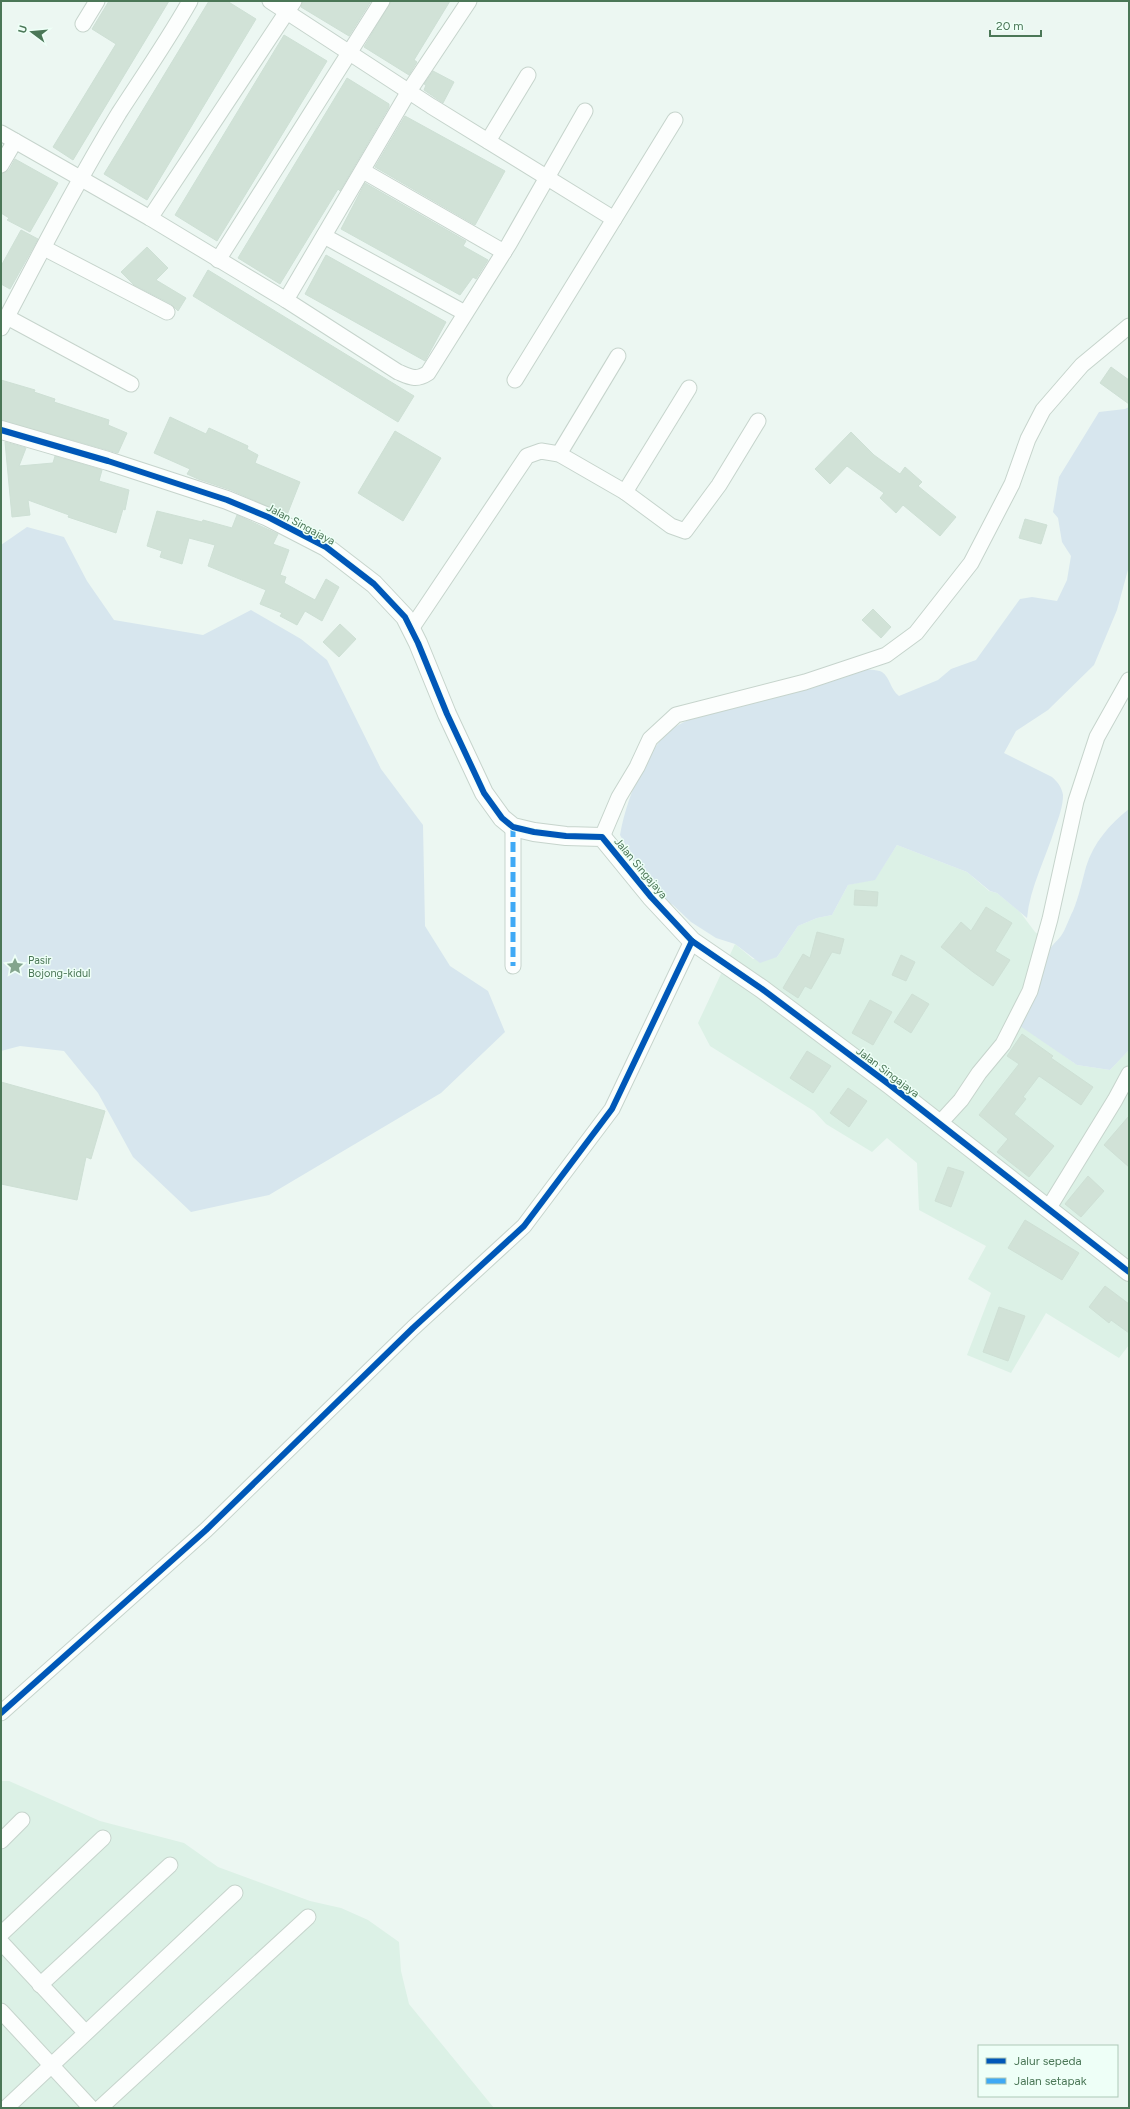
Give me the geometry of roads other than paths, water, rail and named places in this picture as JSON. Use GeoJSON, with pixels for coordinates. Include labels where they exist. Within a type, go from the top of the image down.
{"type":"FeatureCollection","features":[{"type":"Feature","properties":{"kind":"street"},"geometry":{"type":"LineString","coordinates":[[83,24],[97,1]]}},
{"type":"Feature","properties":{"kind":"street"},"geometry":{"type":"LineString","coordinates":[[131,384],[4,323],[81,179],[119,113],[166,44],[190,1]]}},
{"type":"Feature","properties":{"kind":"street"},"geometry":{"type":"LineString","coordinates":[[270,1],[291,6],[349,51],[409,91],[614,219]]}},
{"type":"Feature","properties":{"kind":"street"},"geometry":{"type":"LineString","coordinates":[[218,260],[382,1]]}},
{"type":"Feature","properties":{"kind":"street"},"geometry":{"type":"LineString","coordinates":[[286,300],[409,91],[469,1]]}},
{"type":"Feature","properties":{"kind":"street"},"geometry":{"type":"LineString","coordinates":[[150,218],[291,6]]}},
{"type":"Feature","properties":{"kind":"street"},"geometry":{"type":"LineString","coordinates":[[488,141],[528,75]]}},
{"type":"Feature","properties":{"kind":"street"},"geometry":{"type":"LineString","coordinates":[[1,133],[150,218],[286,300],[398,372],[414,379],[420,378],[428,373],[504,252],[585,111]]}},
{"type":"Feature","properties":{"kind":"street"},"geometry":{"type":"LineString","coordinates":[[515,380],[676,120]]}},
{"type":"Feature","properties":{"kind":"street"},"geometry":{"type":"LineString","coordinates":[[1,165],[15,141]]}},
{"type":"Feature","properties":{"kind":"street"},"geometry":{"type":"LineString","coordinates":[[363,171],[504,252]]}},
{"type":"Feature","properties":{"kind":"street"},"geometry":{"type":"LineString","coordinates":[[324,236],[465,313]]}},
{"type":"Feature","properties":{"kind":"street"},"geometry":{"type":"LineString","coordinates":[[44,248],[167,312]]}},
{"type":"Feature","properties":{"kind":"street"},"geometry":{"type":"LineString","coordinates":[[602,837],[619,797],[637,767],[650,739],[676,715],[805,682],[886,655],[916,633],[971,563],[1012,484],[1028,439],[1042,410],[1082,366],[1129,326]]}},
{"type":"Feature","properties":{"kind":"street"},"geometry":{"type":"LineString","coordinates":[[559,454],[618,356]]}},
{"type":"Feature","properties":{"kind":"street"},"geometry":{"type":"LineString","coordinates":[[625,492],[689,388]]}},
{"type":"Feature","properties":{"kind":"street"},"geometry":{"type":"LineString","coordinates":[[411,629],[526,456],[541,451],[559,454],[625,492],[671,526],[685,531],[719,485],[758,421]]}},
{"type":"Feature","properties":{"kind":"street","name":"Jalan Singajaya"},"geometry":{"type":"LineString","coordinates":[[1,430],[108,461],[227,500],[268,517],[326,547],[374,584],[405,617],[484,793],[502,818],[513,828],[566,836],[602,837],[652,897],[692,941],[762,989],[890,1085],[1129,1272]]}},
{"type":"Feature","properties":{"kind":"street"},"geometry":{"type":"LineString","coordinates":[[939,1124],[961,1100],[979,1073],[1003,1044],[1030,992],[1050,919],[1076,801],[1097,737],[1129,680]]}},
{"type":"Feature","properties":{"kind":"street"},"geometry":{"type":"LineString","coordinates":[[513,828],[513,966]]}},
{"type":"Feature","properties":{"kind":"street"},"geometry":{"type":"LineString","coordinates":[[1,1713],[206,1530],[413,1328],[524,1226],[612,1109],[692,941]]}},
{"type":"Feature","properties":{"kind":"street"},"geometry":{"type":"LineString","coordinates":[[1048,1209],[1115,1100],[1129,1074]]}},
{"type":"Feature","properties":{"kind":"street"},"geometry":{"type":"LineString","coordinates":[[1,1840],[22,1820]]}},
{"type":"Feature","properties":{"kind":"street"},"geometry":{"type":"LineString","coordinates":[[1,1934],[104,1838]]}},
{"type":"Feature","properties":{"kind":"street"},"geometry":{"type":"LineString","coordinates":[[40,1985],[170,1865]]}},
{"type":"Feature","properties":{"kind":"street"},"geometry":{"type":"LineString","coordinates":[[6,2108],[85,2032],[236,1893]]}},
{"type":"Feature","properties":{"kind":"street"},"geometry":{"type":"LineString","coordinates":[[100,2108],[308,1917]]}},
{"type":"Feature","properties":{"kind":"street"},"geometry":{"type":"LineString","coordinates":[[1,1942],[85,2032]]}},
{"type":"Feature","properties":{"kind":"street"},"geometry":{"type":"LineString","coordinates":[[3,2018],[51,2065],[91,2108]]}},
{"type":"Feature","properties":{"kind":"place","name":"Pasir Bojong-kidul"},"geometry":{"type":"Point","coordinates":[15,966]}}]}
